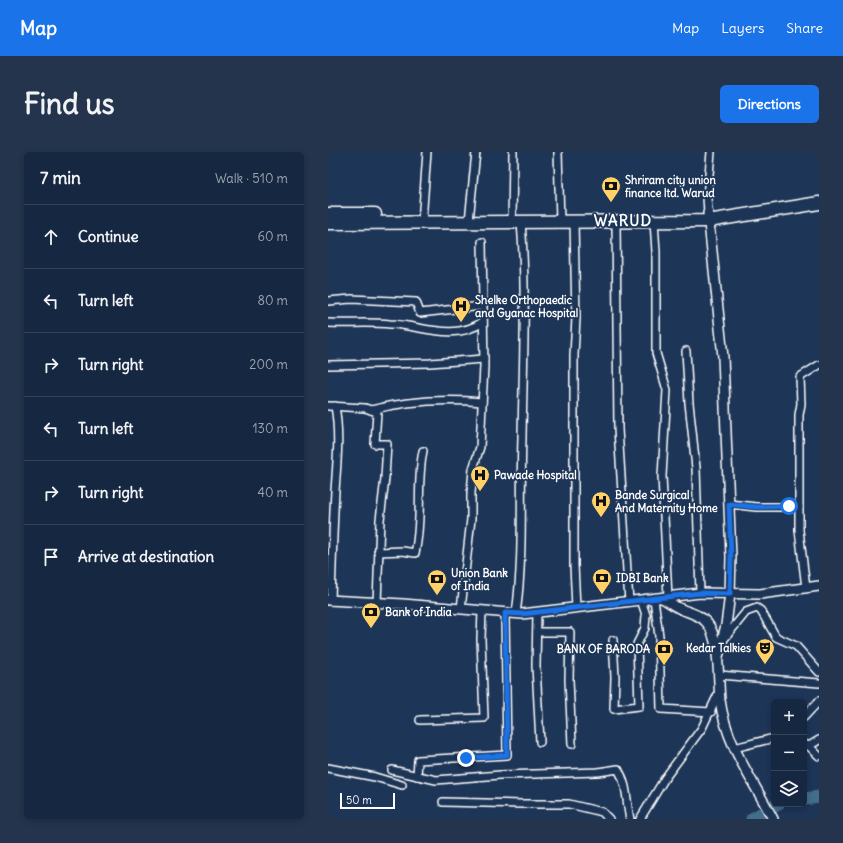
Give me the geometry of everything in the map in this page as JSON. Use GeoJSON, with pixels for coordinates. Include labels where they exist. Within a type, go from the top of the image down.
{"type":"FeatureCollection","features":[{"type":"Feature","properties":{"kind":"highway"},"geometry":{"type":"LineString","coordinates":[[328,214],[422,218],[515,219],[560,217],[708,217],[819,196]]}},
{"type":"Feature","properties":{"kind":"highway"},"geometry":{"type":"LineString","coordinates":[[560,217],[574,222],[654,221],[708,217],[819,203]]}},
{"type":"Feature","properties":{"kind":"highway"},"geometry":{"type":"LineString","coordinates":[[328,223],[422,218]]}},
{"type":"Feature","properties":{"kind":"street"},"geometry":{"type":"LineString","coordinates":[[422,218],[427,152]]}},
{"type":"Feature","properties":{"kind":"street"},"geometry":{"type":"LineString","coordinates":[[469,218],[476,152]]}},
{"type":"Feature","properties":{"kind":"street"},"geometry":{"type":"LineString","coordinates":[[513,152],[515,219],[525,293],[525,369],[522,400],[520,564],[516,614]]}},
{"type":"Feature","properties":{"kind":"street"},"geometry":{"type":"LineString","coordinates":[[558,152],[560,217]]}},
{"type":"Feature","properties":{"kind":"street"},"geometry":{"type":"LineString","coordinates":[[711,152],[707,197],[723,357],[731,557],[730,594],[726,625],[718,657]]}},
{"type":"Feature","properties":{"kind":"street"},"geometry":{"type":"LineString","coordinates":[[654,221],[656,252],[656,353],[667,390],[662,476],[662,598],[659,636],[661,709],[711,712]]}},
{"type":"Feature","properties":{"kind":"street"},"geometry":{"type":"LineString","coordinates":[[574,222],[576,318],[574,355],[574,565],[576,608]]}},
{"type":"Feature","properties":{"kind":"street"},"geometry":{"type":"LineString","coordinates":[[616,222],[618,429],[629,602]]}},
{"type":"Feature","properties":{"kind":"street"},"geometry":{"type":"LineString","coordinates":[[461,609],[471,519],[473,469],[480,447],[484,360],[482,242]]}},
{"type":"Feature","properties":{"kind":"street"},"geometry":{"type":"LineString","coordinates":[[328,301],[351,298],[409,301],[416,302],[420,313],[482,306]]}},
{"type":"Feature","properties":{"kind":"street"},"geometry":{"type":"LineString","coordinates":[[328,323],[390,324],[437,332],[470,329],[483,322]]}},
{"type":"Feature","properties":{"kind":"street"},"geometry":{"type":"LineString","coordinates":[[686,351],[689,403],[696,468],[700,593]]}},
{"type":"Feature","properties":{"kind":"street"},"geometry":{"type":"LineString","coordinates":[[328,365],[430,363],[484,360]]}},
{"type":"Feature","properties":{"kind":"street"},"geometry":{"type":"LineString","coordinates":[[806,588],[799,507],[801,404],[800,376],[819,365]]}},
{"type":"Feature","properties":{"kind":"street"},"geometry":{"type":"LineString","coordinates":[[371,410],[385,406],[445,401],[482,402]]}},
{"type":"Feature","properties":{"kind":"street"},"geometry":{"type":"LineString","coordinates":[[377,603],[378,552],[387,444],[375,444],[377,412],[332,406],[339,427],[339,450],[335,490],[330,601],[377,603],[516,614],[537,613],[700,593],[760,594],[819,586]]}},
{"type":"Feature","properties":{"kind":"street"},"geometry":{"type":"LineString","coordinates":[[378,552],[415,552],[419,526],[418,506],[423,451]]}},
{"type":"Feature","properties":{"kind":"street"},"geometry":{"type":"LineString","coordinates":[[729,504],[756,507],[799,507]]}},
{"type":"Feature","properties":{"kind":"street"},"geometry":{"type":"LineString","coordinates":[[662,598],[679,608],[702,617],[708,623],[718,657],[720,701],[727,732],[742,767],[754,782],[773,819]]}},
{"type":"Feature","properties":{"kind":"street"},"geometry":{"type":"LineString","coordinates":[[613,640],[616,677],[614,709],[639,706],[637,644],[645,628],[646,615],[641,600]]}},
{"type":"Feature","properties":{"kind":"street"},"geometry":{"type":"LineString","coordinates":[[722,643],[739,618],[746,612],[757,608],[761,611],[776,637],[796,646],[819,672]]}},
{"type":"Feature","properties":{"kind":"street"},"geometry":{"type":"LineString","coordinates":[[420,720],[484,718],[481,639],[482,611]]}},
{"type":"Feature","properties":{"kind":"street"},"geometry":{"type":"LineString","coordinates":[[418,776],[418,760],[507,755],[505,613]]}},
{"type":"Feature","properties":{"kind":"street"},"geometry":{"type":"LineString","coordinates":[[537,613],[540,742]]}},
{"type":"Feature","properties":{"kind":"street"},"geometry":{"type":"LineString","coordinates":[[537,632],[570,632],[569,686],[572,744]]}},
{"type":"Feature","properties":{"kind":"street"},"geometry":{"type":"LineString","coordinates":[[719,675],[819,683]]}},
{"type":"Feature","properties":{"kind":"street"},"geometry":{"type":"LineString","coordinates":[[640,819],[666,778],[702,728],[711,712],[720,689]]}},
{"type":"Feature","properties":{"kind":"street"},"geometry":{"type":"LineString","coordinates":[[807,714],[819,701]]}},
{"type":"Feature","properties":{"kind":"street"},"geometry":{"type":"LineString","coordinates":[[734,748],[754,745],[771,739]]}},
{"type":"Feature","properties":{"kind":"street"},"geometry":{"type":"LineString","coordinates":[[807,745],[819,740]]}},
{"type":"Feature","properties":{"kind":"street"},"geometry":{"type":"LineString","coordinates":[[807,746],[819,756]]}},
{"type":"Feature","properties":{"kind":"street"},"geometry":{"type":"LineString","coordinates":[[328,768],[375,777],[402,786]]}},
{"type":"Feature","properties":{"kind":"street"},"geometry":{"type":"LineString","coordinates":[[392,770],[436,780],[500,775],[598,772],[618,769],[623,776],[628,797],[630,819]]}},
{"type":"Feature","properties":{"kind":"street"},"geometry":{"type":"LineString","coordinates":[[443,802],[569,804],[602,812],[609,819]]}},
{"type":"Feature","properties":{"kind":"waterway"},"geometry":{"type":"LineString","coordinates":[[807,799],[819,797]]}},
{"type":"Feature","properties":{"kind":"waterway"},"geometry":{"type":"LineString","coordinates":[[752,819],[773,807]]}},
{"type":"Feature","properties":{"kind":"place","name":"Shriram city union finance ltd. Warud"},"geometry":{"type":"Point","coordinates":[611,203]}},
{"type":"Feature","properties":{"kind":"place","name":"Shelke Orthopaedic and Gyanac Hospital"},"geometry":{"type":"Point","coordinates":[461,323]}},
{"type":"Feature","properties":{"kind":"place","name":"Pawade Hospital"},"geometry":{"type":"Point","coordinates":[480,492]}},
{"type":"Feature","properties":{"kind":"place","name":"Bande Surgical And Maternity Home"},"geometry":{"type":"Point","coordinates":[601,518]}},
{"type":"Feature","properties":{"kind":"place","name":"IDBI Bank"},"geometry":{"type":"Point","coordinates":[602,595]}},
{"type":"Feature","properties":{"kind":"place","name":"Union Bank of India"},"geometry":{"type":"Point","coordinates":[437,596]}},
{"type":"Feature","properties":{"kind":"place","name":"Bank of India"},"geometry":{"type":"Point","coordinates":[371,629]}},
{"type":"Feature","properties":{"kind":"place","name":"Kedar Talkies"},"geometry":{"type":"Point","coordinates":[765,665]}},
{"type":"Feature","properties":{"kind":"place","name":"BANK OF BARODA"},"geometry":{"type":"Point","coordinates":[664,666]}},
{"type":"Feature","properties":{"kind":"district","name":"WARUD"},"geometry":{"type":"Point","coordinates":[623,221]}},
{"type":"Feature","properties":{"kind":"route"},"geometry":{"type":"LineString","coordinates":[[466,758],[507,755],[508,713],[504,639],[505,613],[522,614],[700,593],[730,594],[731,557],[729,504],[742,504],[756,507],[789,506]]}}]}
